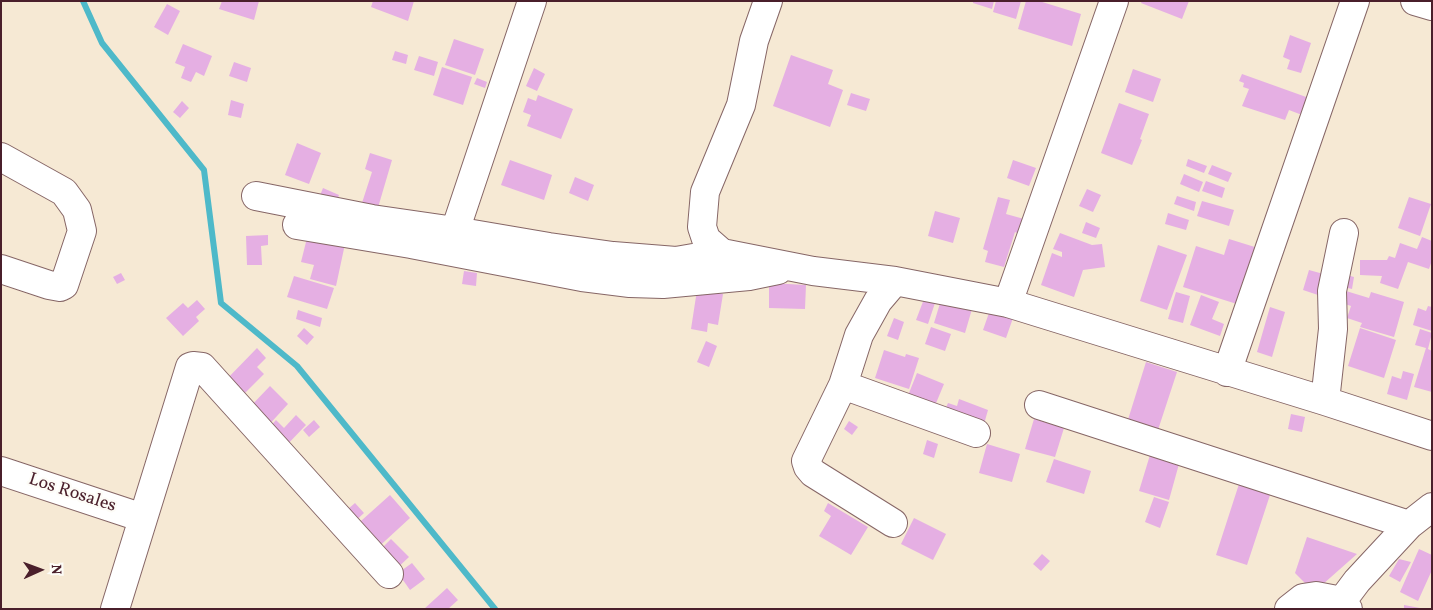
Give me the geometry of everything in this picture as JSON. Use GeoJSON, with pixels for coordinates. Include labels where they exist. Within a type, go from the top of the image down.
{"type":"FeatureCollection","features":[{"type":"Feature","properties":{"kind":"street"},"geometry":{"type":"LineString","coordinates":[[455,231],[532,1]]}},
{"type":"Feature","properties":{"kind":"street"},"geometry":{"type":"LineString","coordinates":[[722,253],[706,239],[702,227],[705,192],[741,105],[754,41],[768,1]]}},
{"type":"Feature","properties":{"kind":"street"},"geometry":{"type":"LineString","coordinates":[[1008,303],[1114,1]]}},
{"type":"Feature","properties":{"kind":"street"},"geometry":{"type":"LineString","coordinates":[[1227,372],[1356,1]]}},
{"type":"Feature","properties":{"kind":"street"},"geometry":{"type":"LineString","coordinates":[[1415,1],[1432,6]]}},
{"type":"Feature","properties":{"kind":"street"},"geometry":{"type":"LineString","coordinates":[[1,157],[64,192],[77,210],[82,231],[64,285],[55,287],[1,269]]}},
{"type":"Feature","properties":{"kind":"street"},"geometry":{"type":"LineString","coordinates":[[256,196],[372,219],[549,247],[613,256],[676,260],[722,253],[813,271],[895,281],[1008,303],[1432,436]]}},
{"type":"Feature","properties":{"kind":"street"},"geometry":{"type":"LineString","coordinates":[[296,225],[630,283],[662,284],[730,278],[792,267]]}},
{"type":"Feature","properties":{"kind":"street"},"geometry":{"type":"LineString","coordinates":[[1325,401],[1333,329],[1332,291],[1344,233]]}},
{"type":"Feature","properties":{"kind":"street"},"geometry":{"type":"LineString","coordinates":[[893,523],[813,473],[806,461],[843,385],[859,334],[878,301],[895,281]]}},
{"type":"Feature","properties":{"kind":"street"},"geometry":{"type":"LineString","coordinates":[[115,609],[190,367],[200,366],[388,574]]}},
{"type":"Feature","properties":{"kind":"street"},"geometry":{"type":"LineString","coordinates":[[843,385],[976,433]]}},
{"type":"Feature","properties":{"kind":"street"},"geometry":{"type":"LineString","coordinates":[[1039,405],[1409,524]]}},
{"type":"Feature","properties":{"kind":"street","name":"Los Rosales"},"geometry":{"type":"LineString","coordinates":[[1,471],[143,518]]}},
{"type":"Feature","properties":{"kind":"street"},"geometry":{"type":"LineString","coordinates":[[1289,609],[1303,598],[1316,596],[1344,606],[1356,580],[1409,524],[1432,507]]}},
{"type":"Feature","properties":{"kind":"building"},"geometry":{"type":"Polygon","coordinates":[[[222,1],[259,1],[254,20],[219,9],[222,1]]]}},
{"type":"Feature","properties":{"kind":"building"},"geometry":{"type":"Polygon","coordinates":[[[373,1],[414,1],[408,21],[371,7],[373,1]]]}},
{"type":"Feature","properties":{"kind":"building"},"geometry":{"type":"Polygon","coordinates":[[[973,1],[994,1],[992,9],[973,3],[973,1]]]}},
{"type":"Feature","properties":{"kind":"building"},"geometry":{"type":"Polygon","coordinates":[[[996,1],[1021,1],[1016,19],[993,12],[996,1]]]}},
{"type":"Feature","properties":{"kind":"building"},"geometry":{"type":"Polygon","coordinates":[[[1026,1],[1039,1],[1081,14],[1072,46],[1018,29],[1026,1]]]}},
{"type":"Feature","properties":{"kind":"building"},"geometry":{"type":"Polygon","coordinates":[[[1142,1],[1189,1],[1182,19],[1141,3],[1142,1]]]}},
{"type":"Feature","properties":{"kind":"building"},"geometry":{"type":"Polygon","coordinates":[[[167,4],[180,11],[168,35],[154,27],[167,4]]]}},
{"type":"Feature","properties":{"kind":"building"},"geometry":{"type":"Polygon","coordinates":[[[1290,35],[1311,43],[1301,73],[1287,69],[1290,60],[1283,57],[1290,35]]]}},
{"type":"Feature","properties":{"kind":"building"},"geometry":{"type":"Polygon","coordinates":[[[454,39],[484,49],[475,75],[445,65],[454,39]]]}},
{"type":"Feature","properties":{"kind":"building"},"geometry":{"type":"Polygon","coordinates":[[[183,44],[212,56],[204,76],[196,72],[191,82],[181,78],[185,67],[175,63],[183,44]]]}},
{"type":"Feature","properties":{"kind":"building"},"geometry":{"type":"Polygon","coordinates":[[[395,51],[408,55],[406,64],[392,60],[395,51]]]}},
{"type":"Feature","properties":{"kind":"building"},"geometry":{"type":"Polygon","coordinates":[[[791,55],[833,70],[828,84],[843,90],[830,127],[773,106],[791,55]]]}},
{"type":"Feature","properties":{"kind":"building"},"geometry":{"type":"Polygon","coordinates":[[[419,56],[438,62],[434,76],[414,70],[419,56]]]}},
{"type":"Feature","properties":{"kind":"building"},"geometry":{"type":"Polygon","coordinates":[[[234,62],[251,68],[247,82],[229,76],[234,62]]]}},
{"type":"Feature","properties":{"kind":"building"},"geometry":{"type":"Polygon","coordinates":[[[442,67],[472,77],[463,105],[433,95],[442,67]]]}},
{"type":"Feature","properties":{"kind":"building"},"geometry":{"type":"Polygon","coordinates":[[[534,68],[545,74],[537,91],[526,86],[534,68]]]}},
{"type":"Feature","properties":{"kind":"building"},"geometry":{"type":"Polygon","coordinates":[[[1133,69],[1161,79],[1153,102],[1125,92],[1133,69]]]}},
{"type":"Feature","properties":{"kind":"building"},"geometry":{"type":"Polygon","coordinates":[[[1242,74],[1309,98],[1302,115],[1289,110],[1285,120],[1242,106],[1249,89],[1243,87],[1244,83],[1239,81],[1242,74]]]}},
{"type":"Feature","properties":{"kind":"building"},"geometry":{"type":"Polygon","coordinates":[[[477,78],[487,82],[485,88],[474,84],[477,78]]]}},
{"type":"Feature","properties":{"kind":"building"},"geometry":{"type":"Polygon","coordinates":[[[851,93],[870,99],[866,111],[847,105],[851,93]]]}},
{"type":"Feature","properties":{"kind":"building"},"geometry":{"type":"Polygon","coordinates":[[[538,95],[573,109],[561,139],[527,126],[531,115],[523,112],[528,98],[536,101],[538,95]]]}},
{"type":"Feature","properties":{"kind":"building"},"geometry":{"type":"Polygon","coordinates":[[[231,100],[244,104],[241,118],[228,115],[231,100]]]}},
{"type":"Feature","properties":{"kind":"building"},"geometry":{"type":"Polygon","coordinates":[[[182,101],[189,108],[180,118],[173,112],[182,101]]]}},
{"type":"Feature","properties":{"kind":"building"},"geometry":{"type":"Polygon","coordinates":[[[1119,103],[1149,114],[1140,139],[1142,140],[1132,165],[1101,153],[1119,103]]]}},
{"type":"Feature","properties":{"kind":"building"},"geometry":{"type":"Polygon","coordinates":[[[297,143],[321,153],[309,184],[285,175],[297,143]]]}},
{"type":"Feature","properties":{"kind":"building"},"geometry":{"type":"Polygon","coordinates":[[[370,153],[392,160],[377,211],[361,206],[372,172],[365,169],[370,153]]]}},
{"type":"Feature","properties":{"kind":"building"},"geometry":{"type":"Polygon","coordinates":[[[1188,159],[1207,166],[1204,173],[1186,166],[1188,159]]]}},
{"type":"Feature","properties":{"kind":"building"},"geometry":{"type":"Polygon","coordinates":[[[510,160],[552,175],[544,200],[501,185],[510,160]]]}},
{"type":"Feature","properties":{"kind":"building"},"geometry":{"type":"Polygon","coordinates":[[[1013,160],[1036,168],[1029,186],[1007,178],[1013,160]]]}},
{"type":"Feature","properties":{"kind":"building"},"geometry":{"type":"Polygon","coordinates":[[[1212,165],[1232,173],[1228,182],[1208,174],[1212,165]]]}},
{"type":"Feature","properties":{"kind":"building"},"geometry":{"type":"Polygon","coordinates":[[[1184,174],[1203,182],[1199,192],[1180,184],[1184,174]]]}},
{"type":"Feature","properties":{"kind":"building"},"geometry":{"type":"Polygon","coordinates":[[[575,177],[594,185],[588,201],[569,193],[575,177]]]}},
{"type":"Feature","properties":{"kind":"building"},"geometry":{"type":"Polygon","coordinates":[[[1206,181],[1225,188],[1222,198],[1202,191],[1206,181]]]}},
{"type":"Feature","properties":{"kind":"building"},"geometry":{"type":"Polygon","coordinates":[[[323,188],[339,195],[336,204],[319,198],[323,188]]]}},
{"type":"Feature","properties":{"kind":"building"},"geometry":{"type":"Polygon","coordinates":[[[1087,189],[1101,195],[1093,212],[1079,206],[1087,189]]]}},
{"type":"Feature","properties":{"kind":"building"},"geometry":{"type":"Polygon","coordinates":[[[1177,196],[1196,202],[1194,211],[1174,204],[1177,196]]]}},
{"type":"Feature","properties":{"kind":"building"},"geometry":{"type":"Polygon","coordinates":[[[998,197],[1010,200],[1006,214],[1024,219],[1019,234],[1015,232],[1004,267],[985,262],[988,251],[983,249],[998,197]]]}},
{"type":"Feature","properties":{"kind":"building"},"geometry":{"type":"Polygon","coordinates":[[[1409,197],[1431,204],[1420,236],[1398,228],[1409,197]]]}},
{"type":"Feature","properties":{"kind":"building"},"geometry":{"type":"Polygon","coordinates":[[[1202,201],[1234,210],[1229,226],[1197,216],[1202,201]]]}},
{"type":"Feature","properties":{"kind":"building"},"geometry":{"type":"Polygon","coordinates":[[[935,211],[960,218],[953,243],[928,236],[935,211]]]}},
{"type":"Feature","properties":{"kind":"building"},"geometry":{"type":"Polygon","coordinates":[[[1168,213],[1189,220],[1186,230],[1165,224],[1168,213]]]}},
{"type":"Feature","properties":{"kind":"building"},"geometry":{"type":"Polygon","coordinates":[[[1086,222],[1100,228],[1096,238],[1082,233],[1086,222]]]}},
{"type":"Feature","properties":{"kind":"building"},"geometry":{"type":"Polygon","coordinates":[[[1060,233],[1092,245],[1102,244],[1105,267],[1083,270],[1074,297],[1041,285],[1052,253],[1062,257],[1062,252],[1053,249],[1060,233]]]}},
{"type":"Feature","properties":{"kind":"building"},"geometry":{"type":"Polygon","coordinates":[[[308,234],[345,244],[336,286],[310,279],[314,265],[301,262],[308,234]]]}},
{"type":"Feature","properties":{"kind":"building"},"geometry":{"type":"Polygon","coordinates":[[[268,235],[268,245],[261,246],[262,265],[247,265],[246,236],[268,235]]]}},
{"type":"Feature","properties":{"kind":"building"},"geometry":{"type":"Polygon","coordinates":[[[1422,237],[1432,241],[1432,260],[1429,269],[1408,262],[1398,289],[1380,283],[1382,276],[1360,275],[1360,260],[1387,260],[1389,256],[1395,258],[1400,243],[1417,249],[1422,237]]]}},
{"type":"Feature","properties":{"kind":"building"},"geometry":{"type":"Polygon","coordinates":[[[1229,239],[1258,248],[1240,305],[1183,287],[1196,246],[1224,255],[1229,239]]]}},
{"type":"Feature","properties":{"kind":"building"},"geometry":{"type":"Polygon","coordinates":[[[1158,245],[1187,255],[1167,310],[1140,301],[1158,245]]]}},
{"type":"Feature","properties":{"kind":"building"},"geometry":{"type":"Polygon","coordinates":[[[1309,270],[1327,275],[1321,296],[1303,290],[1309,270]]]}},
{"type":"Feature","properties":{"kind":"building"},"geometry":{"type":"Polygon","coordinates":[[[464,271],[477,273],[476,286],[462,284],[464,271]]]}},
{"type":"Feature","properties":{"kind":"building"},"geometry":{"type":"Polygon","coordinates":[[[121,273],[125,280],[117,284],[113,277],[121,273]]]}},
{"type":"Feature","properties":{"kind":"building"},"geometry":{"type":"Polygon","coordinates":[[[1343,274],[1354,277],[1352,289],[1340,286],[1343,274]]]}},
{"type":"Feature","properties":{"kind":"building"},"geometry":{"type":"Polygon","coordinates":[[[294,276],[334,288],[327,309],[287,297],[294,276]]]}},
{"type":"Feature","properties":{"kind":"building"},"geometry":{"type":"Polygon","coordinates":[[[769,283],[806,285],[805,309],[769,308],[769,283]]]}},
{"type":"Feature","properties":{"kind":"building"},"geometry":{"type":"Polygon","coordinates":[[[697,290],[723,294],[718,325],[708,323],[707,332],[691,329],[697,290]]]}},
{"type":"Feature","properties":{"kind":"building"},"geometry":{"type":"Polygon","coordinates":[[[1346,291],[1369,298],[1371,292],[1404,302],[1394,337],[1360,327],[1362,323],[1347,318],[1351,306],[1342,303],[1346,291]]]}},
{"type":"Feature","properties":{"kind":"building"},"geometry":{"type":"Polygon","coordinates":[[[1176,292],[1190,296],[1183,323],[1168,319],[1176,292]]]}},
{"type":"Feature","properties":{"kind":"building"},"geometry":{"type":"Polygon","coordinates":[[[1201,295],[1219,302],[1212,319],[1224,324],[1220,336],[1190,325],[1201,295]]]}},
{"type":"Feature","properties":{"kind":"building"},"geometry":{"type":"Polygon","coordinates":[[[924,299],[935,303],[928,324],[916,320],[924,299]]]}},
{"type":"Feature","properties":{"kind":"building"},"geometry":{"type":"Polygon","coordinates":[[[197,300],[205,309],[196,317],[199,321],[183,336],[166,318],[183,303],[188,308],[197,300]]]}},
{"type":"Feature","properties":{"kind":"building"},"geometry":{"type":"Polygon","coordinates":[[[941,300],[972,309],[965,333],[934,323],[941,300]]]}},
{"type":"Feature","properties":{"kind":"building"},"geometry":{"type":"Polygon","coordinates":[[[1428,306],[1432,307],[1432,331],[1413,325],[1418,308],[1426,311],[1428,306]]]}},
{"type":"Feature","properties":{"kind":"building"},"geometry":{"type":"Polygon","coordinates":[[[1270,307],[1285,312],[1272,357],[1257,352],[1270,307]]]}},
{"type":"Feature","properties":{"kind":"building"},"geometry":{"type":"Polygon","coordinates":[[[298,310],[322,318],[320,327],[296,319],[298,310]]]}},
{"type":"Feature","properties":{"kind":"building"},"geometry":{"type":"Polygon","coordinates":[[[990,310],[1013,318],[1006,338],[983,330],[990,310]]]}},
{"type":"Feature","properties":{"kind":"building"},"geometry":{"type":"Polygon","coordinates":[[[894,318],[904,322],[898,340],[887,336],[894,318]]]}},
{"type":"Feature","properties":{"kind":"building"},"geometry":{"type":"Polygon","coordinates":[[[931,327],[951,334],[945,351],[925,344],[931,327]]]}},
{"type":"Feature","properties":{"kind":"building"},"geometry":{"type":"Polygon","coordinates":[[[304,328],[314,337],[307,345],[297,336],[304,328]]]}},
{"type":"Feature","properties":{"kind":"building"},"geometry":{"type":"Polygon","coordinates":[[[1360,328],[1396,340],[1384,378],[1348,366],[1360,328]]]}},
{"type":"Feature","properties":{"kind":"building"},"geometry":{"type":"Polygon","coordinates":[[[1420,329],[1432,333],[1428,349],[1432,351],[1432,392],[1414,387],[1426,348],[1415,345],[1420,329]]]}},
{"type":"Feature","properties":{"kind":"building"},"geometry":{"type":"Polygon","coordinates":[[[706,341],[717,346],[709,367],[697,362],[706,341]]]}},
{"type":"Feature","properties":{"kind":"building"},"geometry":{"type":"Polygon","coordinates":[[[257,348],[266,358],[257,367],[264,374],[240,398],[224,382],[257,348]]]}},
{"type":"Feature","properties":{"kind":"building"},"geometry":{"type":"Polygon","coordinates":[[[884,350],[905,357],[906,354],[919,358],[909,389],[875,378],[884,350]]]}},
{"type":"Feature","properties":{"kind":"building"},"geometry":{"type":"Polygon","coordinates":[[[1146,362],[1177,372],[1156,436],[1126,426],[1146,362]]]}},
{"type":"Feature","properties":{"kind":"building"},"geometry":{"type":"Polygon","coordinates":[[[1403,371],[1414,374],[1407,400],[1387,394],[1392,376],[1401,379],[1403,371]]]}},
{"type":"Feature","properties":{"kind":"building"},"geometry":{"type":"Polygon","coordinates":[[[917,373],[944,384],[934,408],[907,398],[917,373]]]}},
{"type":"Feature","properties":{"kind":"building"},"geometry":{"type":"Polygon","coordinates":[[[270,386],[288,404],[266,428],[247,410],[270,386]]]}},
{"type":"Feature","properties":{"kind":"building"},"geometry":{"type":"Polygon","coordinates":[[[959,399],[988,410],[984,424],[945,410],[948,403],[957,406],[959,399]]]}},
{"type":"Feature","properties":{"kind":"building"},"geometry":{"type":"Polygon","coordinates":[[[1291,414],[1305,417],[1302,432],[1288,429],[1291,414]]]}},
{"type":"Feature","properties":{"kind":"building"},"geometry":{"type":"Polygon","coordinates":[[[296,415],[306,425],[284,448],[266,431],[276,420],[284,428],[296,415]]]}},
{"type":"Feature","properties":{"kind":"building"},"geometry":{"type":"Polygon","coordinates":[[[1034,419],[1064,428],[1055,457],[1025,449],[1034,419]]]}},
{"type":"Feature","properties":{"kind":"building"},"geometry":{"type":"Polygon","coordinates":[[[314,420],[320,427],[309,437],[303,430],[314,420]]]}},
{"type":"Feature","properties":{"kind":"building"},"geometry":{"type":"Polygon","coordinates":[[[849,421],[858,427],[852,435],[844,429],[849,421]]]}},
{"type":"Feature","properties":{"kind":"building"},"geometry":{"type":"Polygon","coordinates":[[[927,440],[938,444],[934,458],[923,454],[927,440]]]}},
{"type":"Feature","properties":{"kind":"building"},"geometry":{"type":"Polygon","coordinates":[[[987,444],[1020,454],[1012,482],[979,473],[987,444]]]}},
{"type":"Feature","properties":{"kind":"building"},"geometry":{"type":"Polygon","coordinates":[[[1150,455],[1179,464],[1169,500],[1139,491],[1150,455]]]}},
{"type":"Feature","properties":{"kind":"building"},"geometry":{"type":"Polygon","coordinates":[[[1054,459],[1091,471],[1084,494],[1046,482],[1054,459]]]}},
{"type":"Feature","properties":{"kind":"building"},"geometry":{"type":"Polygon","coordinates":[[[1239,484],[1270,495],[1247,565],[1216,555],[1239,484]]]}},
{"type":"Feature","properties":{"kind":"building"},"geometry":{"type":"Polygon","coordinates":[[[390,495],[410,518],[373,552],[352,529],[390,495]]]}},
{"type":"Feature","properties":{"kind":"building"},"geometry":{"type":"Polygon","coordinates":[[[1154,497],[1169,502],[1160,528],[1145,522],[1154,497]]]}},
{"type":"Feature","properties":{"kind":"building"},"geometry":{"type":"Polygon","coordinates":[[[355,503],[364,513],[349,527],[340,516],[355,503]]]}},
{"type":"Feature","properties":{"kind":"building"},"geometry":{"type":"Polygon","coordinates":[[[828,503],[868,527],[851,555],[819,536],[831,516],[824,511],[828,503]]]}},
{"type":"Feature","properties":{"kind":"building"},"geometry":{"type":"Polygon","coordinates":[[[914,518],[946,534],[933,560],[901,544],[914,518]]]}},
{"type":"Feature","properties":{"kind":"building"},"geometry":{"type":"Polygon","coordinates":[[[1307,537],[1357,554],[1322,585],[1307,585],[1295,573],[1307,537]]]}},
{"type":"Feature","properties":{"kind":"building"},"geometry":{"type":"Polygon","coordinates":[[[391,539],[409,557],[392,573],[375,555],[391,539]]]}},
{"type":"Feature","properties":{"kind":"building"},"geometry":{"type":"Polygon","coordinates":[[[1419,549],[1432,555],[1432,570],[1418,601],[1400,592],[1419,549]]]}},
{"type":"Feature","properties":{"kind":"building"},"geometry":{"type":"Polygon","coordinates":[[[1042,554],[1050,561],[1041,571],[1033,564],[1042,554]]]}},
{"type":"Feature","properties":{"kind":"building"},"geometry":{"type":"Polygon","coordinates":[[[1399,559],[1411,562],[1400,582],[1389,576],[1399,559]]]}},
{"type":"Feature","properties":{"kind":"building"},"geometry":{"type":"Polygon","coordinates":[[[412,563],[425,579],[410,590],[398,573],[412,563]]]}},
{"type":"Feature","properties":{"kind":"building"},"geometry":{"type":"Polygon","coordinates":[[[447,588],[458,600],[448,609],[424,609],[447,588]]]}},
{"type":"Feature","properties":{"kind":"building"},"geometry":{"type":"Polygon","coordinates":[[[1404,605],[1420,608],[1420,609],[1404,609],[1404,605]]]}},
{"type":"Feature","properties":{"kind":"waterway"},"geometry":{"type":"LineString","coordinates":[[83,1],[102,43],[204,170],[221,303],[297,366],[495,609]]}}]}
